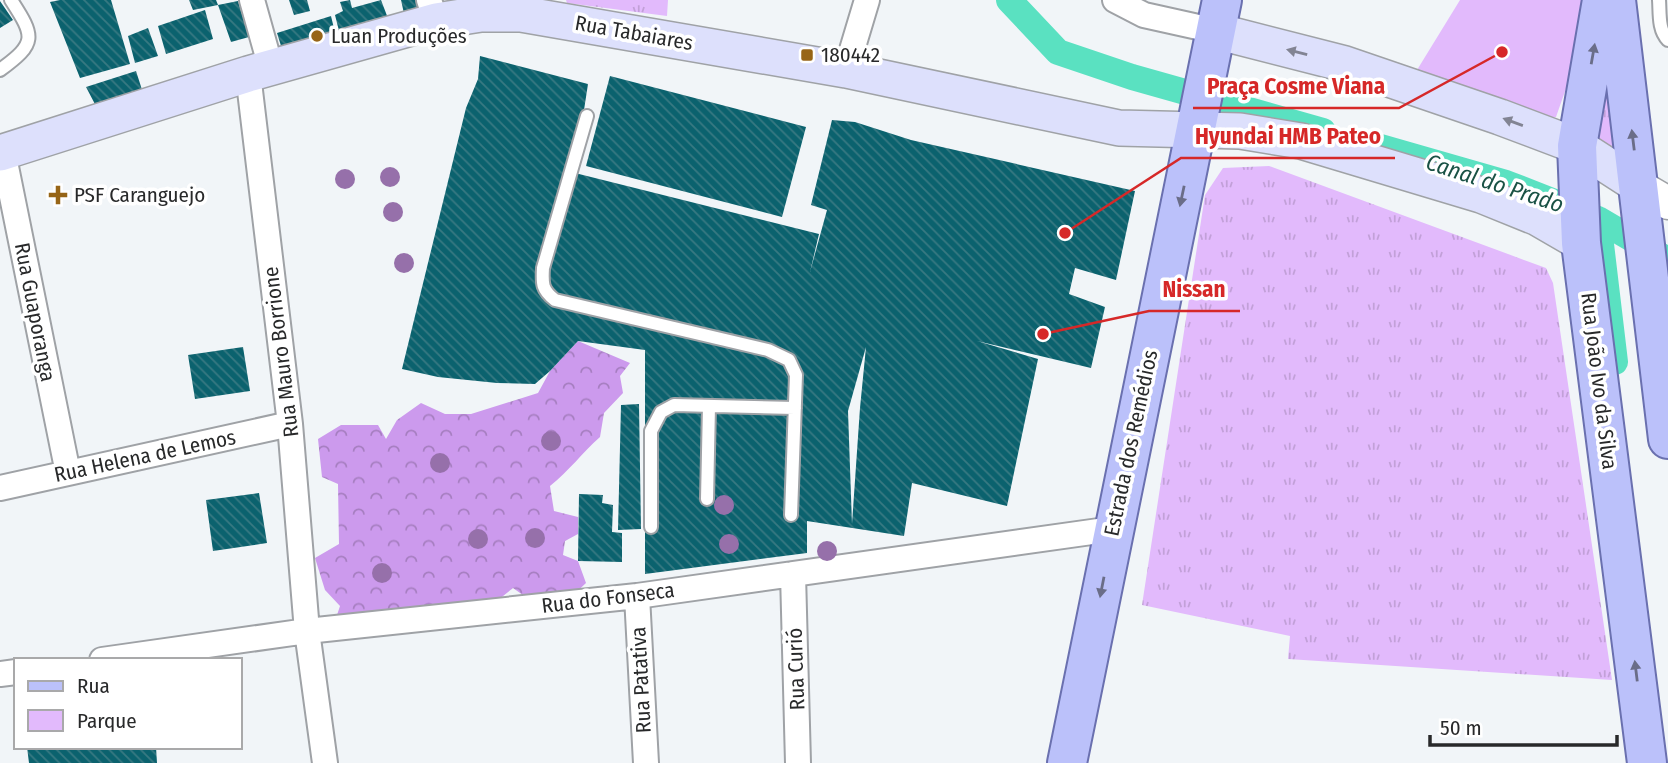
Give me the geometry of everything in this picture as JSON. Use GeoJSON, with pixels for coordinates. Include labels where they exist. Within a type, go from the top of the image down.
{"type":"FeatureCollection","features":[{"type":"Feature","properties":{"kind":"main road","name":"Rua João Ivo da Silva"},"geometry":{"type":"LineString","coordinates":[[1602,0],[1578,162],[1580,233],[1647,763]]}},
{"type":"Feature","properties":{"kind":"main road"},"geometry":{"type":"LineString","coordinates":[[1616,0],[1653,194],[1644,232],[1658,320],[1668,439]]}},
{"type":"Feature","properties":{"kind":"main road","name":"Rua Tabaiares"},"geometry":{"type":"LineString","coordinates":[[2,152],[260,71],[432,10],[521,14],[846,70],[1119,128],[1198,119],[1240,131],[1301,141],[1398,168],[1580,233]]}},
{"type":"Feature","properties":{"kind":"main road","name":"Estrada dos Remédios"},"geometry":{"type":"LineString","coordinates":[[1067,763],[1217,29]]}},
{"type":"Feature","properties":{"kind":"main road"},"geometry":{"type":"LineString","coordinates":[[1217,29],[1345,64],[1653,194]]}},
{"type":"Feature","properties":{"kind":"street","name":"Rua Mauro Borrione"},"geometry":{"type":"LineString","coordinates":[[252,0],[307,631],[325,763]]}},
{"type":"Feature","properties":{"kind":"street"},"geometry":{"type":"LineString","coordinates":[[846,70],[867,0]]}},
{"type":"Feature","properties":{"kind":"street"},"geometry":{"type":"LineString","coordinates":[[1115,0],[1144,15],[1217,29]]}},
{"type":"Feature","properties":{"kind":"street","name":"Rua Guaporanga"},"geometry":{"type":"LineString","coordinates":[[2,152],[68,473]]}},
{"type":"Feature","properties":{"kind":"street","name":"Rua Helena de Lemos"},"geometry":{"type":"LineString","coordinates":[[0,488],[290,424]]}},
{"type":"Feature","properties":{"kind":"street","name":"Rua do Fonseca"},"geometry":{"type":"LineString","coordinates":[[116,658],[307,631],[637,596],[1113,529]]}},
{"type":"Feature","properties":{"kind":"street","name":"Rua Curió"},"geometry":{"type":"LineString","coordinates":[[793,574],[798,763]]}},
{"type":"Feature","properties":{"kind":"street","name":"Rua Patativa"},"geometry":{"type":"LineString","coordinates":[[637,596],[646,763]]}},
{"type":"Feature","properties":{"kind":"lane"},"geometry":{"type":"LineString","coordinates":[[0,70],[20,55],[28,42],[29,32],[11,0]]}},
{"type":"Feature","properties":{"kind":"lane"},"geometry":{"type":"LineString","coordinates":[[1659,0],[1661,27],[1667,35]]}},
{"type":"Feature","properties":{"kind":"lane"},"geometry":{"type":"LineString","coordinates":[[587,116],[543,268],[542,286],[545,292],[555,300],[768,350],[789,359],[796,375],[790,515]]}},
{"type":"Feature","properties":{"kind":"lane"},"geometry":{"type":"LineString","coordinates":[[651,527],[651,431],[661,412],[674,405],[795,408]]}},
{"type":"Feature","properties":{"kind":"lane"},"geometry":{"type":"LineString","coordinates":[[707,499],[709,406]]}},
{"type":"Feature","properties":{"kind":"green space"},"geometry":{"type":"Polygon","coordinates":[[[566,0],[668,0],[667,16],[567,3],[566,0]]]}},
{"type":"Feature","properties":{"kind":"green space"},"geometry":{"type":"Polygon","coordinates":[[[1460,0],[1587,0],[1570,77],[1556,117],[1548,118],[1504,99],[1417,70],[1460,0]]]}},
{"type":"Feature","properties":{"kind":"green space"},"geometry":{"type":"Polygon","coordinates":[[[1607,26],[1626,156],[1592,142],[1607,26]]]}},
{"type":"Feature","properties":{"kind":"green space"},"geometry":{"type":"Polygon","coordinates":[[[1269,166],[1546,268],[1553,283],[1612,680],[1288,659],[1290,636],[1142,605],[1205,195],[1223,168],[1269,166]]]}},
{"type":"Feature","properties":{"kind":"green space"},"geometry":{"type":"Polygon","coordinates":[[[578,341],[630,363],[620,376],[623,393],[604,413],[600,437],[550,486],[554,511],[578,517],[578,534],[565,541],[563,555],[578,561],[586,583],[569,599],[537,605],[513,588],[493,604],[336,618],[340,606],[325,590],[315,558],[339,544],[338,484],[322,477],[318,439],[341,425],[378,425],[386,439],[397,420],[421,403],[445,414],[471,414],[538,393],[550,371],[578,341]]]}},
{"type":"Feature","properties":{"kind":"building"},"geometry":{"type":"Polygon","coordinates":[[[111,0],[130,64],[80,78],[50,2],[111,0]]]}},
{"type":"Feature","properties":{"kind":"building"},"geometry":{"type":"Polygon","coordinates":[[[189,0],[216,0],[218,5],[193,10],[189,0]]]}},
{"type":"Feature","properties":{"kind":"building"},"geometry":{"type":"Polygon","coordinates":[[[289,0],[307,0],[310,11],[294,15],[289,0]]]}},
{"type":"Feature","properties":{"kind":"building"},"geometry":{"type":"Polygon","coordinates":[[[350,0],[352,8],[381,0],[389,21],[340,35],[335,15],[343,11],[340,2],[350,0]]]}},
{"type":"Feature","properties":{"kind":"building"},"geometry":{"type":"Polygon","coordinates":[[[401,0],[421,0],[424,12],[405,18],[401,0]]]}},
{"type":"Feature","properties":{"kind":"building"},"geometry":{"type":"Polygon","coordinates":[[[0,1],[13,20],[0,28],[0,1]]]}},
{"type":"Feature","properties":{"kind":"building"},"geometry":{"type":"Polygon","coordinates":[[[238,1],[249,37],[231,42],[218,5],[238,1]]]}},
{"type":"Feature","properties":{"kind":"building"},"geometry":{"type":"Polygon","coordinates":[[[205,10],[213,39],[166,54],[158,26],[205,10]]]}},
{"type":"Feature","properties":{"kind":"building","name":"Luan Produções"},"geometry":{"type":"Polygon","coordinates":[[[331,16],[338,45],[282,49],[277,33],[331,16]]]}},
{"type":"Feature","properties":{"kind":"building"},"geometry":{"type":"Polygon","coordinates":[[[148,28],[158,56],[135,63],[128,36],[148,28]]]}},
{"type":"Feature","properties":{"kind":"building"},"geometry":{"type":"Polygon","coordinates":[[[480,56],[588,84],[584,110],[587,116],[575,173],[819,234],[810,272],[827,210],[811,205],[832,120],[855,122],[911,140],[1135,191],[1116,280],[1075,268],[1069,294],[1105,307],[1091,368],[977,341],[1038,359],[1007,506],[912,483],[904,536],[807,521],[807,553],[645,574],[645,350],[578,341],[535,384],[438,377],[402,369],[466,108],[478,79],[480,56]],[[866,347],[848,411],[852,524],[866,347]]]}},
{"type":"Feature","properties":{"kind":"building"},"geometry":{"type":"Polygon","coordinates":[[[136,71],[144,96],[97,108],[86,87],[136,71]]]}},
{"type":"Feature","properties":{"kind":"building"},"geometry":{"type":"Polygon","coordinates":[[[610,76],[806,127],[782,217],[586,166],[610,76]]]}},
{"type":"Feature","properties":{"kind":"building"},"geometry":{"type":"Polygon","coordinates":[[[243,347],[250,391],[195,399],[188,355],[243,347]]]}},
{"type":"Feature","properties":{"kind":"building"},"geometry":{"type":"Polygon","coordinates":[[[639,404],[641,529],[618,530],[621,405],[639,404]]]}},
{"type":"Feature","properties":{"kind":"building"},"geometry":{"type":"Polygon","coordinates":[[[259,493],[267,543],[213,551],[206,500],[259,493]]]}},
{"type":"Feature","properties":{"kind":"building"},"geometry":{"type":"Polygon","coordinates":[[[579,494],[603,495],[602,503],[613,505],[612,532],[622,533],[622,562],[578,561],[579,494]]]}},
{"type":"Feature","properties":{"kind":"building"},"geometry":{"type":"Polygon","coordinates":[[[27,749],[156,749],[157,763],[29,763],[27,749]]]}},
{"type":"Feature","properties":{"kind":"waterway","name":"Canal do Prado"},"geometry":{"type":"LineString","coordinates":[[1009,0],[1058,52],[1132,77],[1323,131]]}},
{"type":"Feature","properties":{"kind":"waterway","name":"Canal do Prado"},"geometry":{"type":"LineString","coordinates":[[1377,146],[1506,183],[1598,219],[1668,260]]}},
{"type":"Feature","properties":{"kind":"waterway"},"geometry":{"type":"LineString","coordinates":[[1598,219],[1615,362]]}},
{"type":"Feature","properties":{"kind":"place","name":"Luan Produções"},"geometry":{"type":"Point","coordinates":[317,36]}},
{"type":"Feature","properties":{"kind":"place","name":"Praça Cosme Viana"},"geometry":{"type":"Point","coordinates":[1502,52]}},
{"type":"Feature","properties":{"kind":"place","name":"180442"},"geometry":{"type":"Point","coordinates":[807,55]}},
{"type":"Feature","properties":{"kind":"place","name":"PSF Caranguejo"},"geometry":{"type":"Point","coordinates":[58,195]}},
{"type":"Feature","properties":{"kind":"place","name":"Hyundai HMB Pateo"},"geometry":{"type":"Point","coordinates":[1065,233]}},
{"type":"Feature","properties":{"kind":"place","name":"Nissan"},"geometry":{"type":"Point","coordinates":[1043,334]}}]}
